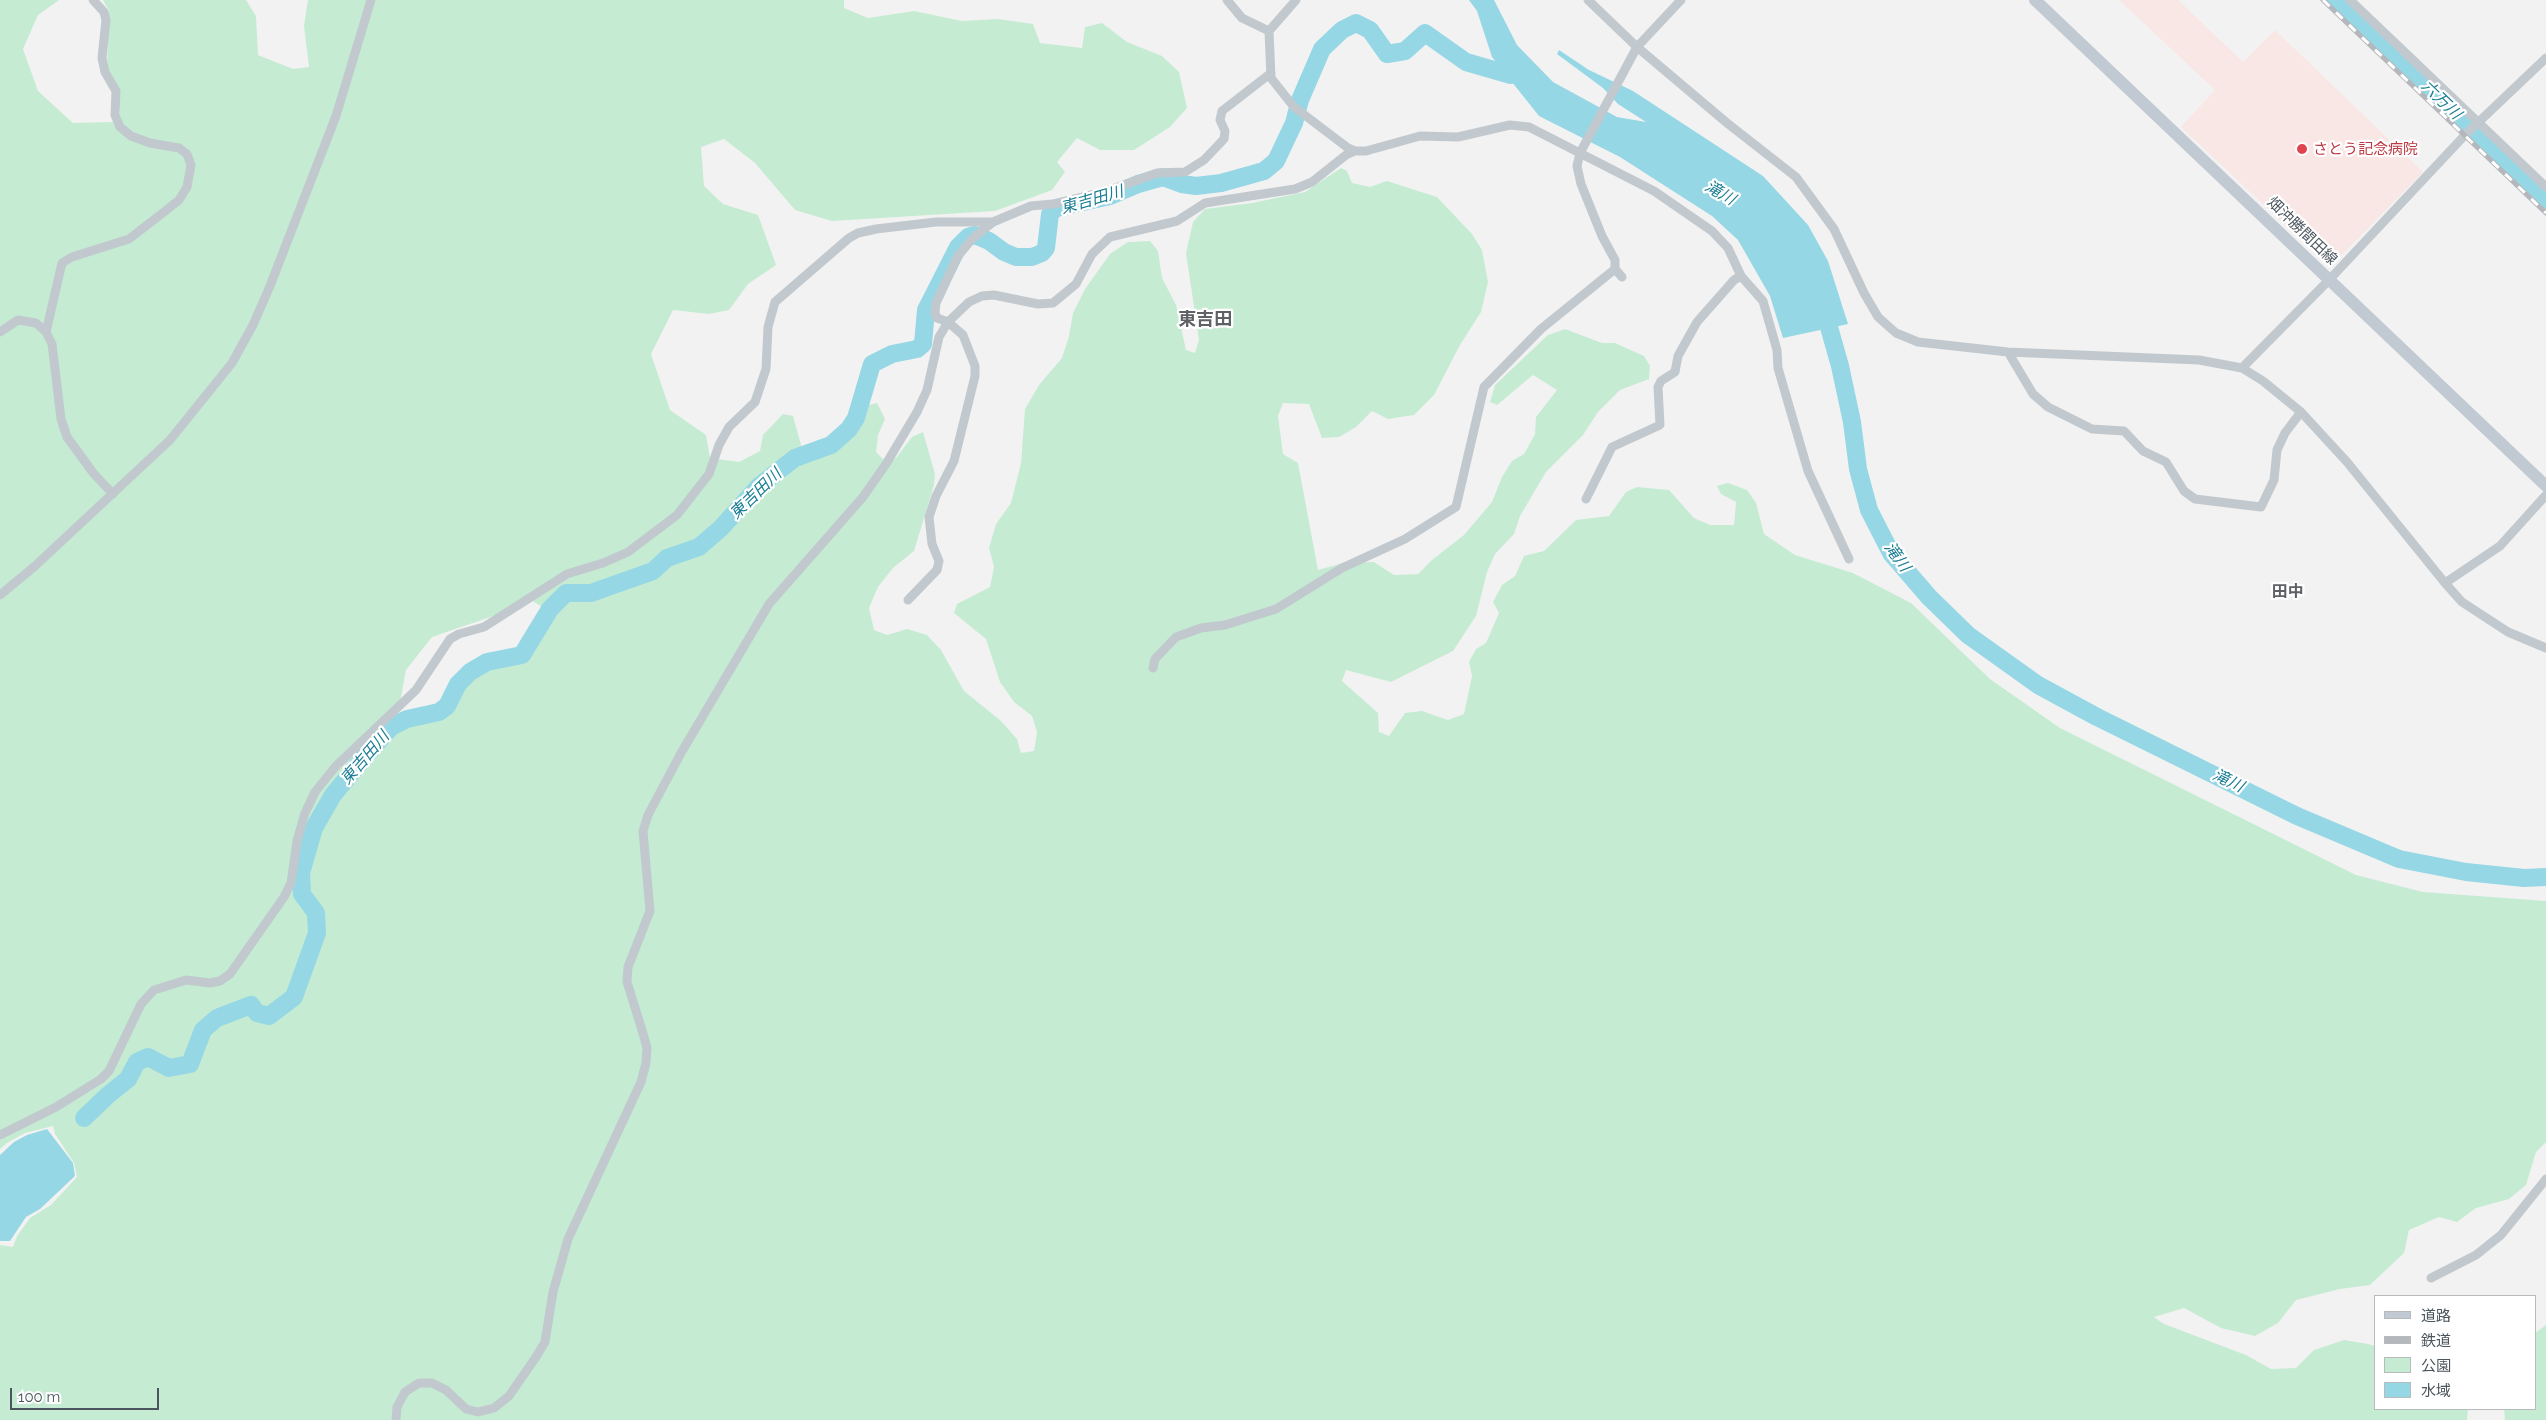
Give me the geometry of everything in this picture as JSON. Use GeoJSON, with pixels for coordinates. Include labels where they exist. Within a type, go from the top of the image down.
{"type":"FeatureCollection","features":[{"type":"Feature","properties":{"kind":"main road","name":"畑沖勝間田線"},"geometry":{"type":"LineString","coordinates":[[2035,0],[2546,486]]}},
{"type":"Feature","properties":{"kind":"street"},"geometry":{"type":"LineString","coordinates":[[46,332],[62,264],[72,256],[129,239],[179,200],[187,187],[191,165],[187,154],[179,148],[150,144],[131,136],[120,127],[115,115],[116,91],[105,72],[102,58],[106,20],[104,12],[94,0]]}},
{"type":"Feature","properties":{"kind":"street"},"geometry":{"type":"LineString","coordinates":[[0,595],[35,566],[170,440],[232,363],[253,325],[336,116],[371,0]]}},
{"type":"Feature","properties":{"kind":"street"},"geometry":{"type":"LineString","coordinates":[[1227,0],[1242,18],[1269,31]]}},
{"type":"Feature","properties":{"kind":"street"},"geometry":{"type":"LineString","coordinates":[[1296,0],[1269,31],[1270,73],[1274,84],[1294,107],[1355,151]]}},
{"type":"Feature","properties":{"kind":"street"},"geometry":{"type":"LineString","coordinates":[[1588,0],[1637,47],[1727,123],[1796,177],[1834,229],[1864,293],[1878,317],[1896,333],[1918,342],[2008,352],[2199,360],[2242,368],[2263,381],[2301,412],[2347,462],[2462,602],[2508,632],[2546,648]]}},
{"type":"Feature","properties":{"kind":"street"},"geometry":{"type":"LineString","coordinates":[[1622,278],[1615,268],[1615,260],[1602,236],[1581,184],[1577,166],[1580,153],[1637,47],[1680,0]]}},
{"type":"Feature","properties":{"kind":"street"},"geometry":{"type":"LineString","coordinates":[[2350,0],[2546,187]]}},
{"type":"Feature","properties":{"kind":"street"},"geometry":{"type":"LineString","coordinates":[[2242,368],[2329,280],[2468,132],[2546,58]]}},
{"type":"Feature","properties":{"kind":"street"},"geometry":{"type":"LineString","coordinates":[[908,600],[937,570],[939,561],[932,544],[930,516],[936,496],[954,461],[975,376],[976,366],[963,334],[948,322],[937,318],[935,313],[936,303],[958,256],[975,236],[993,222],[1031,206],[1053,204],[1107,191],[1157,173],[1185,172],[1204,160],[1224,139],[1225,131],[1220,120],[1222,111],[1241,94],[1270,73]]}},
{"type":"Feature","properties":{"kind":"street"},"geometry":{"type":"LineString","coordinates":[[396,1420],[397,1407],[405,1392],[419,1383],[432,1383],[446,1390],[466,1409],[478,1412],[494,1408],[508,1396],[536,1358],[545,1342],[553,1292],[568,1239],[641,1082],[646,1063],[647,1048],[627,982],[628,967],[650,911],[644,831],[648,815],[681,752],[769,604],[863,497],[886,464],[917,412],[927,390],[940,337],[948,322],[969,302],[982,296],[994,295],[1038,304],[1053,303],[1076,284],[1092,254],[1110,237],[1177,221],[1205,203],[1295,188],[1312,182],[1346,155],[1355,151],[1382,148],[1420,136],[1458,137],[1510,125],[1529,127],[1654,191],[1700,222],[1728,248],[1741,276],[1763,301],[1777,350],[1778,368],[1808,471],[1849,559]]}},
{"type":"Feature","properties":{"kind":"street"},"geometry":{"type":"LineString","coordinates":[[0,1134],[56,1107],[101,1079],[109,1071],[141,1004],[154,990],[186,980],[210,983],[220,981],[230,974],[284,897],[291,883],[297,842],[304,813],[315,792],[336,766],[416,690],[450,639],[459,634],[484,627],[567,574],[603,563],[628,552],[676,515],[709,474],[718,445],[729,427],[755,402],[766,369],[768,327],[775,302],[849,238],[858,233],[936,222],[993,222]]}},
{"type":"Feature","properties":{"kind":"street"},"geometry":{"type":"LineString","coordinates":[[1153,668],[1159,654],[1176,637],[1202,628],[1225,625],[1276,609],[1342,568],[1405,539],[1456,507],[1484,387],[1541,329],[1615,268]]}},
{"type":"Feature","properties":{"kind":"street"},"geometry":{"type":"LineString","coordinates":[[1586,499],[1612,447],[1660,425],[1658,387],[1661,381],[1675,372],[1678,356],[1697,322],[1734,280],[1741,276]]}},
{"type":"Feature","properties":{"kind":"street"},"geometry":{"type":"LineString","coordinates":[[0,332],[18,320],[36,322],[46,332],[52,344],[61,419],[67,436],[94,474],[113,494]]}},
{"type":"Feature","properties":{"kind":"street"},"geometry":{"type":"LineString","coordinates":[[2008,352],[2033,394],[2048,407],[2092,429],[2124,431],[2142,451],[2166,462],[2184,491],[2195,499],[2261,507],[2274,480],[2277,450],[2285,433],[2301,412]]}},
{"type":"Feature","properties":{"kind":"street"},"geometry":{"type":"LineString","coordinates":[[2445,583],[2500,546],[2546,495]]}},
{"type":"Feature","properties":{"kind":"street"},"geometry":{"type":"LineString","coordinates":[[2431,1278],[2476,1255],[2501,1235],[2546,1179]]}},
{"type":"Feature","properties":{"kind":"shaded area","name":"さとう記念病院"},"geometry":{"type":"Polygon","coordinates":[[[2119,0],[2178,0],[2243,62],[2275,30],[2423,172],[2330,267],[2181,127],[2215,90],[2119,0]]]}},
{"type":"Feature","properties":{"kind":"green space"},"geometry":{"type":"Polygon","coordinates":[[[0,0],[59,0],[38,15],[23,49],[38,91],[73,123],[113,122],[120,114],[120,90],[107,70],[109,11],[103,0],[246,0],[256,16],[258,55],[293,69],[309,67],[304,26],[308,0],[844,0],[844,8],[868,18],[914,11],[962,21],[998,19],[1033,24],[1040,43],[1082,48],[1085,27],[1102,23],[1127,42],[1162,56],[1179,72],[1187,108],[1170,127],[1134,150],[1100,150],[1077,138],[1057,162],[1065,172],[1052,190],[995,211],[832,221],[795,210],[755,163],[724,139],[701,147],[704,186],[723,204],[758,215],[776,265],[748,284],[729,310],[709,314],[673,310],[651,354],[670,410],[706,435],[710,458],[739,462],[760,451],[763,435],[783,414],[793,416],[804,456],[817,456],[842,443],[859,420],[865,406],[877,403],[885,419],[878,435],[876,452],[883,459],[896,458],[912,437],[923,432],[935,474],[934,485],[914,551],[893,568],[878,587],[869,608],[874,630],[887,635],[907,629],[927,635],[941,650],[964,691],[1001,721],[1017,739],[1021,753],[1034,751],[1037,732],[1032,716],[1014,702],[1000,682],[986,639],[954,613],[957,604],[990,587],[994,567],[989,548],[996,524],[1011,503],[1021,463],[1025,409],[1039,385],[1062,358],[1069,336],[1073,313],[1085,289],[1110,254],[1128,242],[1150,241],[1158,251],[1162,278],[1176,305],[1186,350],[1195,353],[1199,340],[1186,253],[1193,222],[1205,209],[1252,203],[1305,192],[1341,168],[1347,171],[1352,183],[1370,187],[1387,181],[1437,197],[1472,234],[1482,250],[1488,282],[1481,312],[1460,345],[1434,395],[1414,415],[1388,419],[1372,411],[1356,427],[1339,437],[1322,438],[1309,404],[1283,403],[1278,416],[1283,454],[1298,463],[1318,570],[1343,563],[1374,562],[1394,575],[1418,574],[1432,560],[1464,535],[1492,502],[1502,477],[1512,461],[1524,454],[1535,434],[1536,417],[1557,390],[1533,375],[1497,405],[1490,402],[1495,385],[1548,335],[1565,329],[1602,343],[1615,343],[1644,356],[1650,366],[1649,379],[1620,390],[1598,412],[1583,435],[1546,472],[1520,516],[1514,534],[1495,554],[1487,572],[1476,616],[1453,651],[1391,682],[1346,670],[1342,681],[1378,713],[1379,732],[1389,736],[1405,713],[1422,711],[1448,720],[1464,714],[1472,676],[1469,662],[1476,649],[1486,643],[1499,613],[1493,602],[1502,585],[1515,576],[1524,556],[1544,551],[1576,520],[1609,516],[1626,492],[1637,487],[1669,490],[1694,518],[1710,525],[1734,525],[1736,502],[1721,494],[1717,486],[1728,483],[1747,490],[1756,503],[1764,534],[1795,555],[1853,573],[1911,603],[1990,679],[2060,728],[2356,875],[2423,892],[2546,901],[2546,1142],[2536,1152],[2526,1185],[2509,1199],[2476,1208],[2457,1222],[2439,1217],[2409,1230],[2404,1253],[2370,1285],[2340,1289],[2296,1300],[2278,1323],[2255,1336],[2221,1328],[2184,1308],[2154,1317],[2164,1324],[2246,1355],[2271,1369],[2296,1368],[2314,1350],[2344,1340],[2374,1346],[2374,1410],[2468,1410],[2467,1420],[0,1420],[0,1245],[13,1247],[17,1236],[30,1218],[51,1205],[77,1177],[74,1163],[55,1134],[53,1126],[25,1133],[0,1149],[0,0]],[[529,599],[505,612],[432,637],[406,670],[398,713],[407,726],[452,709],[471,679],[496,667],[523,661],[540,638],[546,609],[529,599]]]}},
{"type":"Feature","properties":{"kind":"green space"},"geometry":{"type":"Polygon","coordinates":[[[2546,1325],[2546,1420],[2505,1420],[2504,1410],[2536,1410],[2536,1332],[2546,1325]]]}},
{"type":"Feature","properties":{"kind":"water"},"geometry":{"type":"Polygon","coordinates":[[[1469,0],[1494,0],[1517,45],[1553,82],[1617,117],[1646,122],[1618,104],[1603,88],[1557,54],[1559,50],[1589,70],[1633,91],[1763,176],[1808,225],[1828,261],[1848,324],[1783,338],[1770,296],[1738,240],[1712,216],[1620,157],[1539,116],[1492,57],[1477,11],[1469,0]]]}},
{"type":"Feature","properties":{"kind":"water"},"geometry":{"type":"Polygon","coordinates":[[[47,1129],[73,1163],[75,1176],[40,1209],[26,1217],[10,1241],[0,1241],[0,1155],[14,1142],[27,1135],[47,1129]]]}},
{"type":"Feature","properties":{"kind":"waterway","name":"六万川"},"geometry":{"type":"LineString","coordinates":[[2335,0],[2546,200]]}},
{"type":"Feature","properties":{"kind":"waterway","name":"東吉田川"},"geometry":{"type":"LineString","coordinates":[[84,1118],[128,1079],[137,1062],[148,1057],[169,1068],[190,1064],[203,1030],[217,1018],[251,1005],[257,1013],[269,1016],[294,997],[317,933],[316,913],[302,894],[301,873],[314,828],[333,795],[367,754],[391,727],[407,719],[439,712],[447,706],[458,684],[470,672],[487,662],[522,655],[550,609],[566,593],[591,593],[653,571],[667,558],[699,547],[721,528],[759,486],[795,458],[831,445],[849,429],[856,418],[872,364],[892,354],[917,349],[923,344],[926,310],[958,247],[968,237],[975,235],[1016,257],[1032,257],[1042,253],[1046,248],[1050,214],[1056,208],[1110,196],[1138,184],[1163,177],[1182,184],[1196,186],[1221,183],[1264,171],[1276,161],[1294,123],[1300,100],[1322,49],[1342,30],[1356,23],[1370,30],[1387,54],[1405,51],[1425,33],[1466,62],[1511,75]]}},
{"type":"Feature","properties":{"kind":"waterway","name":"滝川"},"geometry":{"type":"LineString","coordinates":[[1823,306],[1840,366],[1852,422],[1858,469],[1869,510],[1891,553],[1929,597],[1968,635],[2038,685],[2097,717],[2297,816],[2399,859],[2466,872],[2524,878],[2546,877]]}},
{"type":"Feature","properties":{"kind":"railway"},"geometry":{"type":"LineString","coordinates":[[2323,0],[2546,213]]}},
{"type":"Feature","properties":{"kind":"place","name":"さとう記念病院"},"geometry":{"type":"Point","coordinates":[2302,149]}},
{"type":"Feature","properties":{"kind":"district","name":"東吉田"},"geometry":{"type":"Point","coordinates":[1205,320]}},
{"type":"Feature","properties":{"kind":"district","name":"田中"},"geometry":{"type":"Point","coordinates":[2288,592]}}]}
